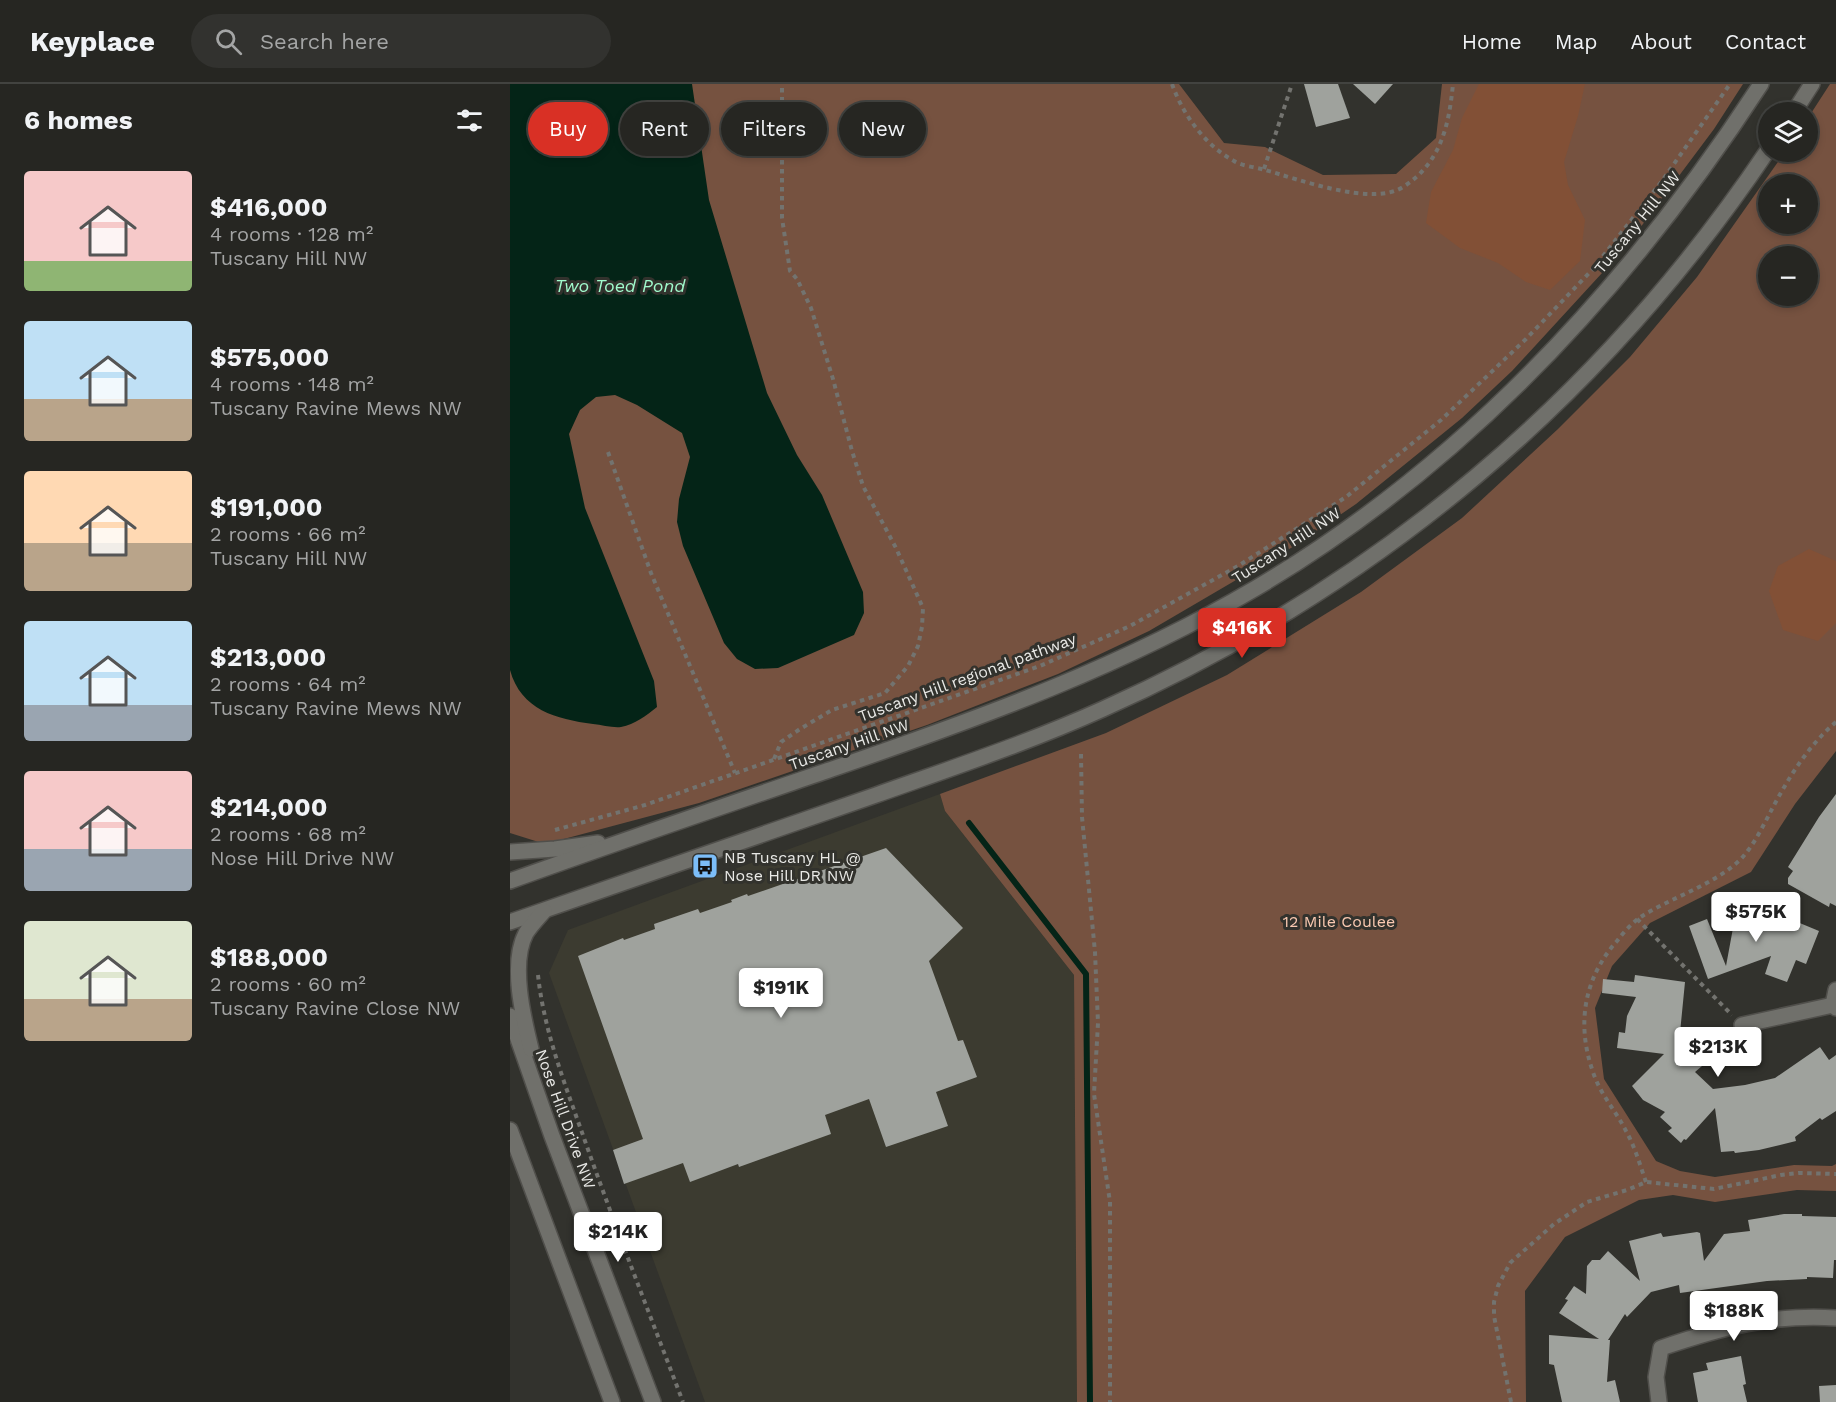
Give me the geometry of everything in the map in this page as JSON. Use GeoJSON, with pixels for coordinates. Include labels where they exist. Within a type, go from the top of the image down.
{"type":"FeatureCollection","features":[{"type":"Feature","properties":{"kind":"street","name":"Tuscany Hill NW"},"geometry":{"type":"LineString","coordinates":[[510,881],[936,734],[1018,703],[1121,658],[1256,588],[1310,553],[1420,473],[1474,428],[1528,375],[1576,325],[1640,250],[1684,194],[1761,84]]}},
{"type":"Feature","properties":{"kind":"street"},"geometry":{"type":"LineString","coordinates":[[1800,102],[1812,84]]}},
{"type":"Feature","properties":{"kind":"street"},"geometry":{"type":"LineString","coordinates":[[510,922],[1038,737],[1104,709],[1226,649],[1294,609],[1425,520],[1554,408],[1603,358],[1708,235],[1760,162]]}},
{"type":"Feature","properties":{"kind":"street"},"geometry":{"type":"LineString","coordinates":[[510,852],[555,849],[633,837]]}},
{"type":"Feature","properties":{"kind":"street"},"geometry":{"type":"LineString","coordinates":[[544,910],[525,935],[517,980],[524,1020],[552,1136]]}},
{"type":"Feature","properties":{"kind":"street"},"geometry":{"type":"LineString","coordinates":[[1742,1025],[1835,1001]]}},
{"type":"Feature","properties":{"kind":"street","name":"Nose Hill Drive NW"},"geometry":{"type":"LineString","coordinates":[[510,1016],[552,1136],[653,1402]]}},
{"type":"Feature","properties":{"kind":"street"},"geometry":{"type":"LineString","coordinates":[[510,1131],[612,1402]]}},
{"type":"Feature","properties":{"kind":"street"},"geometry":{"type":"LineString","coordinates":[[1659,1402],[1656,1377],[1661,1348],[1742,1323],[1792,1317],[1836,1318]]}},
{"type":"Feature","properties":{"kind":"path"},"geometry":{"type":"LineString","coordinates":[[773,759],[781,742],[832,710],[885,693],[908,666],[918,646],[923,608],[896,548],[863,486],[834,379],[811,308],[797,279],[790,271],[782,218],[782,84]]}},
{"type":"Feature","properties":{"kind":"path"},"geometry":{"type":"LineString","coordinates":[[1172,84],[1178,101],[1201,135],[1235,162],[1325,187],[1376,195],[1402,188],[1424,169],[1440,146],[1449,119],[1453,84]]}},
{"type":"Feature","properties":{"kind":"path"},"geometry":{"type":"LineString","coordinates":[[1264,170],[1292,84]]}},
{"type":"Feature","properties":{"kind":"path","name":"Tuscany Hill regional pathway"},"geometry":{"type":"LineString","coordinates":[[554,830],[645,806],[1040,666],[1130,626],[1238,566],[1346,497],[1441,420],[1526,339],[1592,270],[1662,181],[1730,84]]}},
{"type":"Feature","properties":{"kind":"path"},"geometry":{"type":"LineString","coordinates":[[608,452],[651,573],[735,773]]}},
{"type":"Feature","properties":{"kind":"path"},"geometry":{"type":"LineString","coordinates":[[1646,1182],[1626,1131],[1592,1071],[1587,1051],[1584,1009],[1598,965],[1603,956],[1637,919],[1716,877],[1743,857],[1804,756],[1824,732],[1836,722]]}},
{"type":"Feature","properties":{"kind":"path"},"geometry":{"type":"LineString","coordinates":[[1081,754],[1082,817],[1095,952],[1098,1011],[1094,1094],[1110,1202],[1110,1402]]}},
{"type":"Feature","properties":{"kind":"path"},"geometry":{"type":"LineString","coordinates":[[1637,919],[1742,1025]]}},
{"type":"Feature","properties":{"kind":"path"},"geometry":{"type":"LineString","coordinates":[[537,970],[546,1022],[561,1071],[619,1237],[683,1402]]}},
{"type":"Feature","properties":{"kind":"path"},"geometry":{"type":"LineString","coordinates":[[1511,1402],[1494,1316],[1494,1302],[1498,1286],[1504,1273],[1522,1251],[1574,1209],[1646,1182],[1714,1189],[1781,1175],[1836,1174]]}},
{"type":"Feature","properties":{"kind":"shaded area"},"geometry":{"type":"Polygon","coordinates":[[[1479,84],[1585,84],[1564,162],[1568,185],[1585,220],[1580,261],[1550,290],[1526,282],[1498,263],[1460,248],[1426,223],[1431,192],[1453,150],[1462,118],[1479,84]]]}},
{"type":"Feature","properties":{"kind":"shaded area"},"geometry":{"type":"Polygon","coordinates":[[[1809,549],[1836,561],[1836,623],[1818,641],[1783,630],[1769,591],[1778,566],[1809,549]]]}},
{"type":"Feature","properties":{"kind":"shaded area"},"geometry":{"type":"Polygon","coordinates":[[[940,794],[945,811],[1074,975],[1077,1402],[705,1402],[549,973],[568,930],[940,794]]]}},
{"type":"Feature","properties":{"kind":"green space"},"geometry":{"type":"Polygon","coordinates":[[[510,84],[1179,84],[1224,143],[1265,147],[1323,175],[1396,174],[1436,138],[1442,84],[1743,84],[1714,129],[1625,248],[1512,371],[1462,418],[1356,504],[1296,545],[1149,631],[1058,674],[927,725],[699,803],[545,844],[510,833],[510,84]]]}},
{"type":"Feature","properties":{"kind":"green space","name":"12 Mile Coulee"},"geometry":{"type":"Polygon","coordinates":[[[1830,84],[1836,84],[1836,751],[1795,804],[1751,872],[1650,923],[1612,966],[1595,1008],[1604,1079],[1656,1161],[1680,1171],[1715,1177],[1794,1165],[1832,1166],[1836,1164],[1836,1191],[1797,1190],[1715,1202],[1673,1195],[1639,1200],[1565,1237],[1525,1291],[1526,1402],[1077,1402],[1074,975],[945,811],[940,794],[1106,733],[1227,675],[1361,592],[1462,518],[1558,429],[1630,357],[1697,277],[1758,190],[1758,234],[1818,234],[1818,174],[1770,174],[1778,162],[1818,162],[1818,103],[1830,84]]]}},
{"type":"Feature","properties":{"kind":"water","name":"Two Toed Pond"},"geometry":{"type":"Polygon","coordinates":[[[510,84],[692,84],[695,102],[620,102],[620,156],[703,156],[709,200],[767,393],[797,455],[822,495],[863,592],[864,613],[854,635],[778,668],[755,669],[737,659],[724,643],[683,546],[677,522],[679,499],[690,457],[682,433],[637,405],[615,395],[596,397],[580,410],[569,434],[585,508],[654,681],[657,707],[631,724],[621,727],[566,719],[531,703],[515,684],[510,670],[510,84]]]}},
{"type":"Feature","properties":{"kind":"building"},"geometry":{"type":"Polygon","coordinates":[[[1304,84],[1338,84],[1350,118],[1316,127],[1304,84]]]}},
{"type":"Feature","properties":{"kind":"building"},"geometry":{"type":"Polygon","coordinates":[[[1353,84],[1393,84],[1375,104],[1353,84]]]}},
{"type":"Feature","properties":{"kind":"building"},"geometry":{"type":"Polygon","coordinates":[[[1836,794],[1836,906],[1830,903],[1829,907],[1788,884],[1788,878],[1793,871],[1788,867],[1836,794]]]}},
{"type":"Feature","properties":{"kind":"building"},"geometry":{"type":"Polygon","coordinates":[[[886,848],[963,928],[929,961],[958,1041],[963,1040],[977,1077],[936,1092],[948,1126],[886,1147],[869,1099],[825,1115],[831,1134],[739,1167],[738,1164],[690,1182],[683,1163],[624,1184],[613,1150],[643,1139],[578,956],[623,938],[624,940],[655,929],[654,924],[698,909],[700,913],[747,894],[748,896],[886,848]]]}},
{"type":"Feature","properties":{"kind":"building"},"geometry":{"type":"Polygon","coordinates":[[[1738,901],[1757,905],[1757,908],[1771,911],[1819,931],[1806,964],[1796,960],[1787,982],[1765,974],[1771,956],[1708,979],[1689,926],[1707,919],[1726,966],[1738,901]]]}},
{"type":"Feature","properties":{"kind":"building"},"geometry":{"type":"Polygon","coordinates":[[[1635,975],[1685,982],[1679,1043],[1702,1066],[1695,1072],[1713,1089],[1775,1078],[1820,1047],[1829,1060],[1836,1055],[1836,1111],[1822,1120],[1820,1118],[1795,1137],[1796,1141],[1735,1153],[1734,1151],[1721,1152],[1715,1108],[1681,1143],[1668,1131],[1672,1128],[1660,1117],[1665,1112],[1643,1100],[1632,1086],[1664,1054],[1617,1048],[1619,1032],[1625,1033],[1627,1016],[1636,997],[1602,993],[1603,979],[1634,982],[1635,975]]]}},
{"type":"Feature","properties":{"kind":"building"},"geometry":{"type":"Polygon","coordinates":[[[1784,1214],[1836,1217],[1836,1260],[1834,1260],[1833,1278],[1807,1277],[1807,1279],[1767,1281],[1680,1293],[1679,1285],[1651,1292],[1627,1317],[1625,1314],[1608,1340],[1610,1340],[1607,1382],[1615,1380],[1620,1402],[1562,1402],[1554,1365],[1549,1364],[1549,1335],[1599,1339],[1559,1313],[1574,1286],[1586,1294],[1587,1266],[1592,1260],[1600,1260],[1608,1251],[1640,1281],[1629,1241],[1661,1233],[1663,1237],[1697,1232],[1700,1233],[1704,1261],[1724,1234],[1750,1231],[1748,1220],[1784,1214]]]}},
{"type":"Feature","properties":{"kind":"building"},"geometry":{"type":"Polygon","coordinates":[[[1741,1356],[1747,1402],[1698,1402],[1693,1373],[1708,1370],[1706,1363],[1741,1356]]]}},
{"type":"Feature","properties":{"kind":"building"},"geometry":{"type":"Polygon","coordinates":[[[1836,1385],[1836,1402],[1820,1402],[1819,1386],[1836,1385]]]}},
{"type":"Feature","properties":{"kind":"waterway"},"geometry":{"type":"LineString","coordinates":[[969,823],[1086,974],[1090,1402]]}},
{"type":"Feature","properties":{"kind":"place","name":"NB Tuscany HL @ Nose Hill DR NW"},"geometry":{"type":"Point","coordinates":[705,866]}}]}
